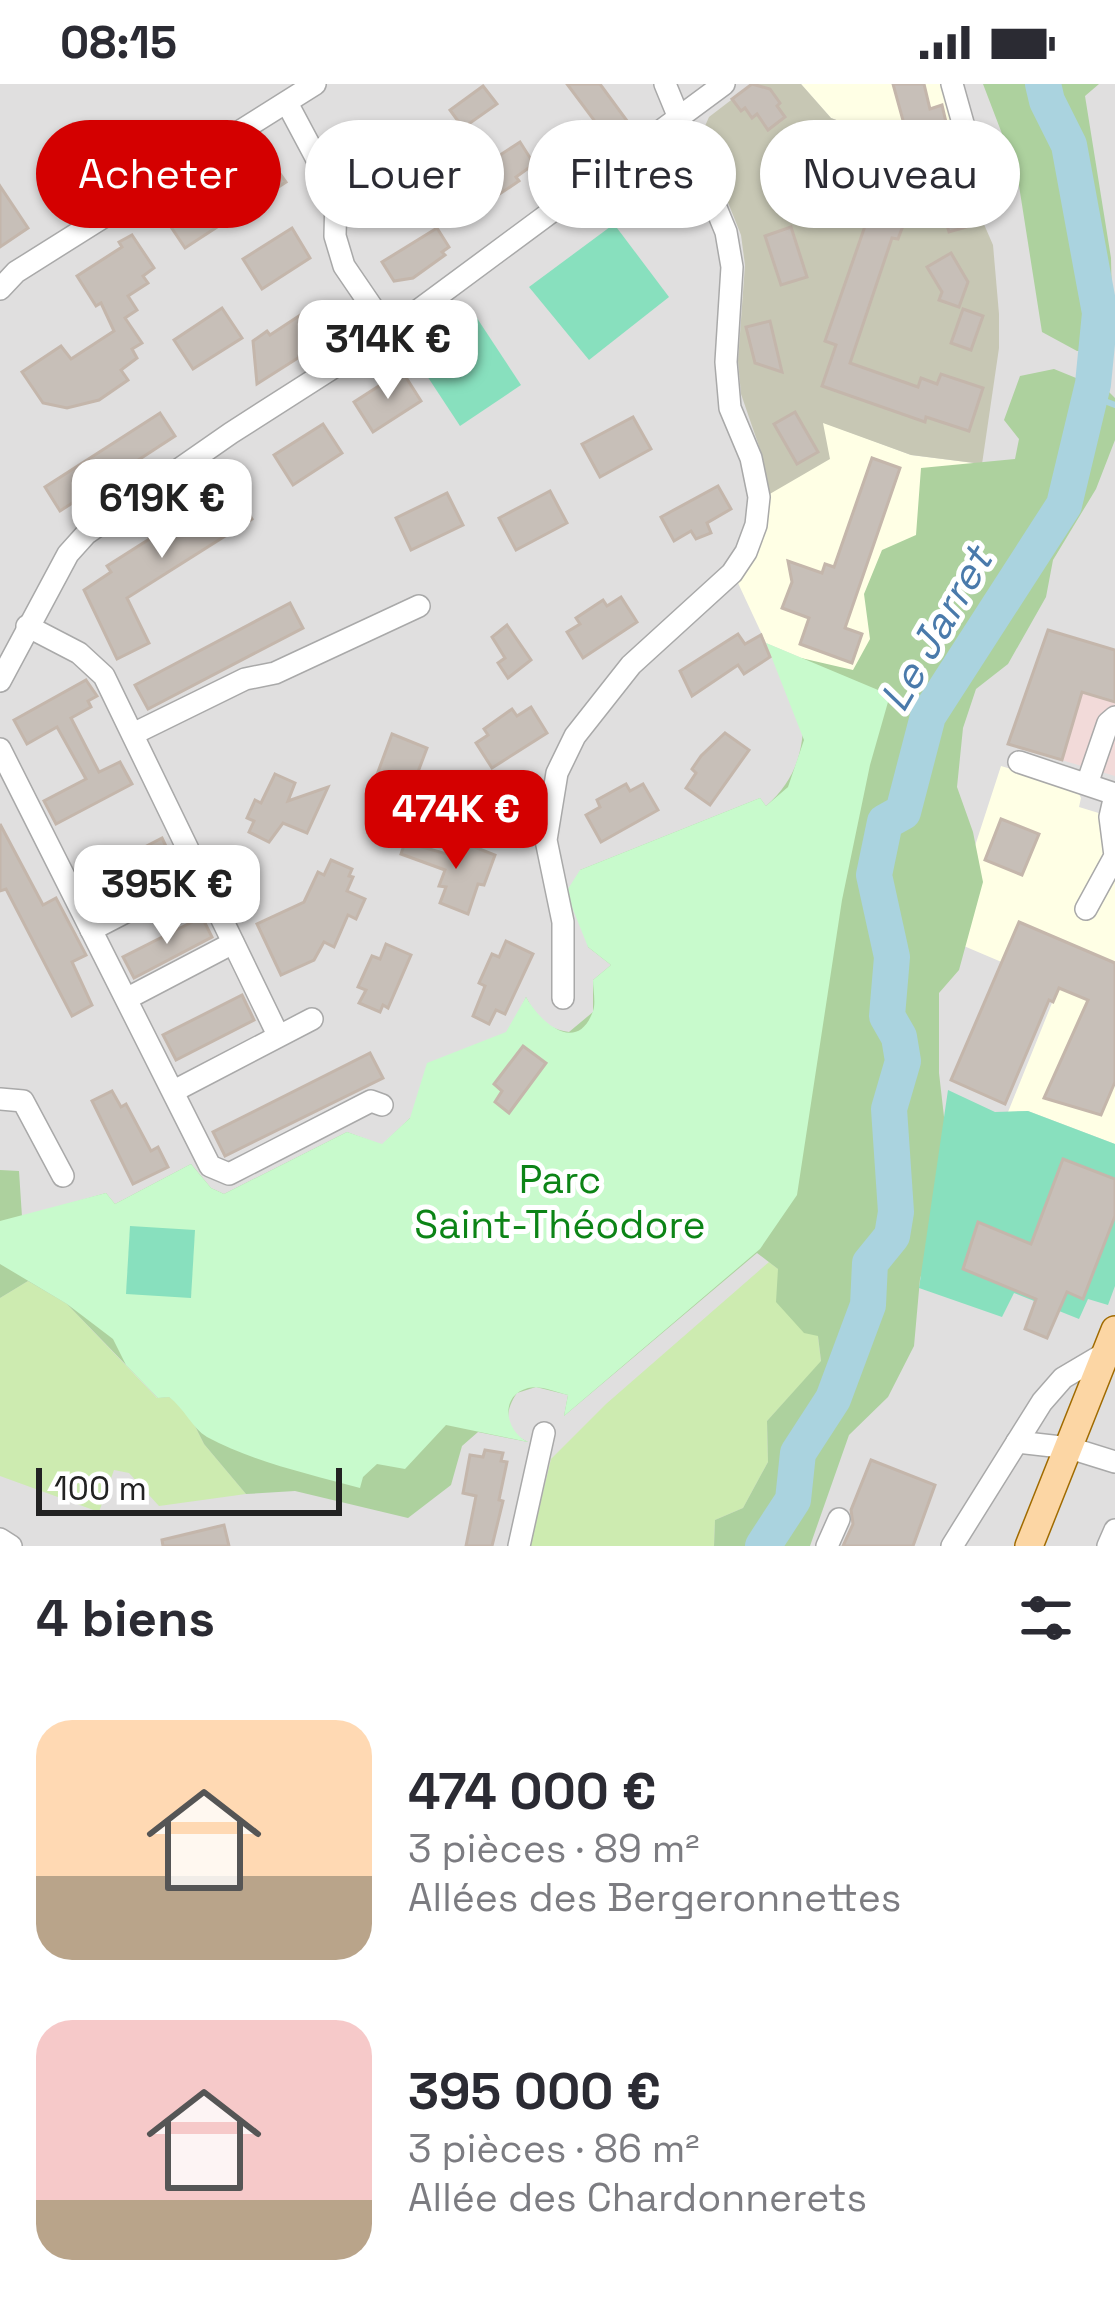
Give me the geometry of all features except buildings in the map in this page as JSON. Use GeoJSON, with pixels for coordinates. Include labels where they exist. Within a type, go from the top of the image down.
{"type":"FeatureCollection","features":[{"type":"Feature","properties":{"kind":"main road"},"geometry":{"type":"LineString","coordinates":[[1029,1546],[1111,1341]]}},
{"type":"Feature","properties":{"kind":"street"},"geometry":{"type":"LineString","coordinates":[[0,289],[16,272],[315,84]]}},
{"type":"Feature","properties":{"kind":"street"},"geometry":{"type":"LineString","coordinates":[[563,998],[563,922],[546,840],[557,773],[574,736],[631,665],[732,573],[756,525],[759,497],[751,458],[730,408],[726,362],[733,267],[726,232],[665,84]]}},
{"type":"Feature","properties":{"kind":"street"},"geometry":{"type":"LineString","coordinates":[[0,681],[68,554],[86,534],[389,332],[724,84]]}},
{"type":"Feature","properties":{"kind":"street"},"geometry":{"type":"LineString","coordinates":[[952,84],[962,120]]}},
{"type":"Feature","properties":{"kind":"street"},"geometry":{"type":"LineString","coordinates":[[287,103],[336,195],[335,236],[344,266],[389,332]]}},
{"type":"Feature","properties":{"kind":"street"},"geometry":{"type":"LineString","coordinates":[[135,733],[245,679],[275,673],[418,605]]}},
{"type":"Feature","properties":{"kind":"street"},"geometry":{"type":"LineString","coordinates":[[27,626],[79,653],[104,676],[278,1035]]}},
{"type":"Feature","properties":{"kind":"street"},"geometry":{"type":"LineString","coordinates":[[1088,784],[1108,723],[1115,716]]}},
{"type":"Feature","properties":{"kind":"street"},"geometry":{"type":"LineString","coordinates":[[0,748],[210,1166],[229,1174],[371,1100],[382,1105]]}},
{"type":"Feature","properties":{"kind":"street"},"geometry":{"type":"LineString","coordinates":[[1019,763],[1115,795],[1110,817],[1115,856],[1086,909]]}},
{"type":"Feature","properties":{"kind":"street"},"geometry":{"type":"LineString","coordinates":[[91,930],[199,874]]}},
{"type":"Feature","properties":{"kind":"street"},"geometry":{"type":"LineString","coordinates":[[128,998],[233,943]]}},
{"type":"Feature","properties":{"kind":"street"},"geometry":{"type":"LineString","coordinates":[[174,1091],[312,1019]]}},
{"type":"Feature","properties":{"kind":"street"},"geometry":{"type":"LineString","coordinates":[[0,1100],[23,1101],[63,1176]]}},
{"type":"Feature","properties":{"kind":"street"},"geometry":{"type":"LineString","coordinates":[[952,1546],[1063,1378],[1111,1341]]}},
{"type":"Feature","properties":{"kind":"street"},"geometry":{"type":"LineString","coordinates":[[519,1546],[544,1432]]}},
{"type":"Feature","properties":{"kind":"street"},"geometry":{"type":"LineString","coordinates":[[1017,1442],[1070,1448],[1115,1462]]}},
{"type":"Feature","properties":{"kind":"street"},"geometry":{"type":"LineString","coordinates":[[827,1546],[839,1519]]}},
{"type":"Feature","properties":{"kind":"street"},"geometry":{"type":"LineString","coordinates":[[1108,1546],[1115,1530]]}},
{"type":"Feature","properties":{"kind":"street"},"geometry":{"type":"LineString","coordinates":[[0,1539],[11,1546]]}},
{"type":"Feature","properties":{"kind":"shaded area"},"geometry":{"type":"Polygon","coordinates":[[[0,84],[1115,84],[1115,1546],[0,1546],[0,84]]]}},
{"type":"Feature","properties":{"kind":"shaded area"},"geometry":{"type":"Polygon","coordinates":[[[752,84],[801,84],[836,120],[760,120],[760,228],[948,228],[949,232],[986,228],[993,245],[999,348],[982,464],[911,455],[823,423],[830,459],[768,495],[762,455],[741,394],[738,361],[745,265],[736,222],[736,120],[709,117],[752,84]]]}},
{"type":"Feature","properties":{"kind":"shaded area"},"geometry":{"type":"Polygon","coordinates":[[[801,84],[945,84],[955,120],[836,120],[801,84]]]}},
{"type":"Feature","properties":{"kind":"shaded area"},"geometry":{"type":"Polygon","coordinates":[[[822,422],[911,455],[982,464],[890,695],[766,643],[738,583],[764,537],[768,495],[822,422]]]}},
{"type":"Feature","properties":{"kind":"shaded area"},"geometry":{"type":"Polygon","coordinates":[[[1048,630],[1115,650],[1115,776],[1008,744],[1048,630]]]}},
{"type":"Feature","properties":{"kind":"shaded area"},"geometry":{"type":"Polygon","coordinates":[[[1001,766],[1076,788],[1079,807],[1115,818],[1115,1144],[1028,1111],[1008,1112],[1056,985],[945,938],[1001,766]]]}},
{"type":"Feature","properties":{"kind":"green space"},"geometry":{"type":"Polygon","coordinates":[[[983,84],[1099,84],[1085,96],[1111,258],[1113,351],[1077,351],[1042,332],[1020,192],[1020,120],[997,120],[983,84]]]}},
{"type":"Feature","properties":{"kind":"green space"},"geometry":{"type":"Polygon","coordinates":[[[609,228],[617,228],[669,297],[589,360],[529,287],[609,228]]]}},
{"type":"Feature","properties":{"kind":"green space"},"geometry":{"type":"Polygon","coordinates":[[[469,306],[521,385],[460,426],[408,347],[469,306]]]}},
{"type":"Feature","properties":{"kind":"green space","name":"Parc Saint-Théodore"},"geometry":{"type":"Polygon","coordinates":[[[1054,369],[1115,398],[1115,440],[1096,489],[1053,560],[1046,597],[1008,664],[976,689],[963,728],[957,787],[983,882],[959,970],[939,993],[939,1073],[951,1178],[920,1279],[914,1346],[888,1397],[849,1435],[810,1546],[714,1546],[715,1520],[743,1508],[768,1462],[767,1421],[821,1361],[818,1336],[804,1333],[776,1302],[778,1269],[757,1253],[564,1416],[568,1395],[536,1387],[517,1393],[509,1421],[515,1433],[528,1442],[478,1432],[462,1446],[451,1485],[408,1518],[295,1491],[246,1494],[204,1444],[187,1410],[169,1397],[158,1398],[67,1304],[28,1281],[0,1298],[0,1170],[19,1171],[22,1217],[106,1193],[115,1204],[191,1164],[211,1188],[224,1194],[347,1132],[382,1145],[410,1118],[440,1180],[526,997],[543,1021],[569,1032],[593,1012],[593,980],[611,965],[588,947],[580,870],[760,798],[766,806],[781,790],[799,756],[801,658],[853,670],[870,639],[864,594],[882,550],[916,535],[921,468],[1015,459],[1019,439],[1004,420],[1020,376],[1054,369]]]}},
{"type":"Feature","properties":{"kind":"green space","name":"Parc Saint-Théodore"},"geometry":{"type":"Polygon","coordinates":[[[766,643],[890,695],[842,900],[797,1195],[760,1249],[564,1416],[568,1395],[528,1388],[512,1398],[508,1414],[514,1430],[528,1442],[446,1425],[405,1469],[377,1464],[363,1477],[360,1488],[321,1478],[207,1437],[169,1397],[158,1398],[126,1365],[113,1339],[67,1304],[0,1264],[0,1221],[106,1193],[115,1204],[191,1164],[211,1188],[224,1194],[347,1132],[382,1144],[410,1118],[427,1063],[506,1032],[526,997],[558,1030],[578,1031],[593,1011],[593,980],[611,965],[588,947],[566,892],[580,870],[760,798],[766,806],[788,787],[804,740],[766,643]]]}},
{"type":"Feature","properties":{"kind":"green space"},"geometry":{"type":"Polygon","coordinates":[[[948,1090],[995,1112],[1028,1111],[1115,1144],[1115,1286],[1108,1305],[1088,1299],[1079,1319],[1014,1293],[1002,1317],[919,1288],[948,1090]]]}},
{"type":"Feature","properties":{"kind":"green space"},"geometry":{"type":"Polygon","coordinates":[[[130,1226],[195,1230],[191,1298],[126,1294],[130,1226]]]}},
{"type":"Feature","properties":{"kind":"green space"},"geometry":{"type":"Polygon","coordinates":[[[769,1262],[778,1269],[818,1336],[821,1362],[767,1421],[768,1462],[743,1508],[715,1520],[714,1546],[530,1546],[551,1459],[606,1404],[769,1262]]]}},
{"type":"Feature","properties":{"kind":"green space"},"geometry":{"type":"Polygon","coordinates":[[[28,1281],[67,1304],[157,1398],[169,1397],[187,1410],[204,1444],[246,1494],[159,1506],[129,1473],[114,1470],[99,1512],[0,1476],[0,1298],[28,1281]]]}},
{"type":"Feature","properties":{"kind":"waterway","name":"Le Jarret"},"geometry":{"type":"LineString","coordinates":[[763,1546],[793,1500],[798,1453],[833,1399],[868,1305],[870,1263],[892,1236],[896,1212],[889,1109],[903,1061],[899,1037],[887,1016],[892,957],[874,875],[885,822],[903,812],[928,716],[1064,505],[1093,384],[1100,313],[1069,145],[1043,84]]}},
{"type":"Feature","properties":{"kind":"waterway"},"geometry":{"type":"LineString","coordinates":[[1089,395],[1115,405]]}}]}
